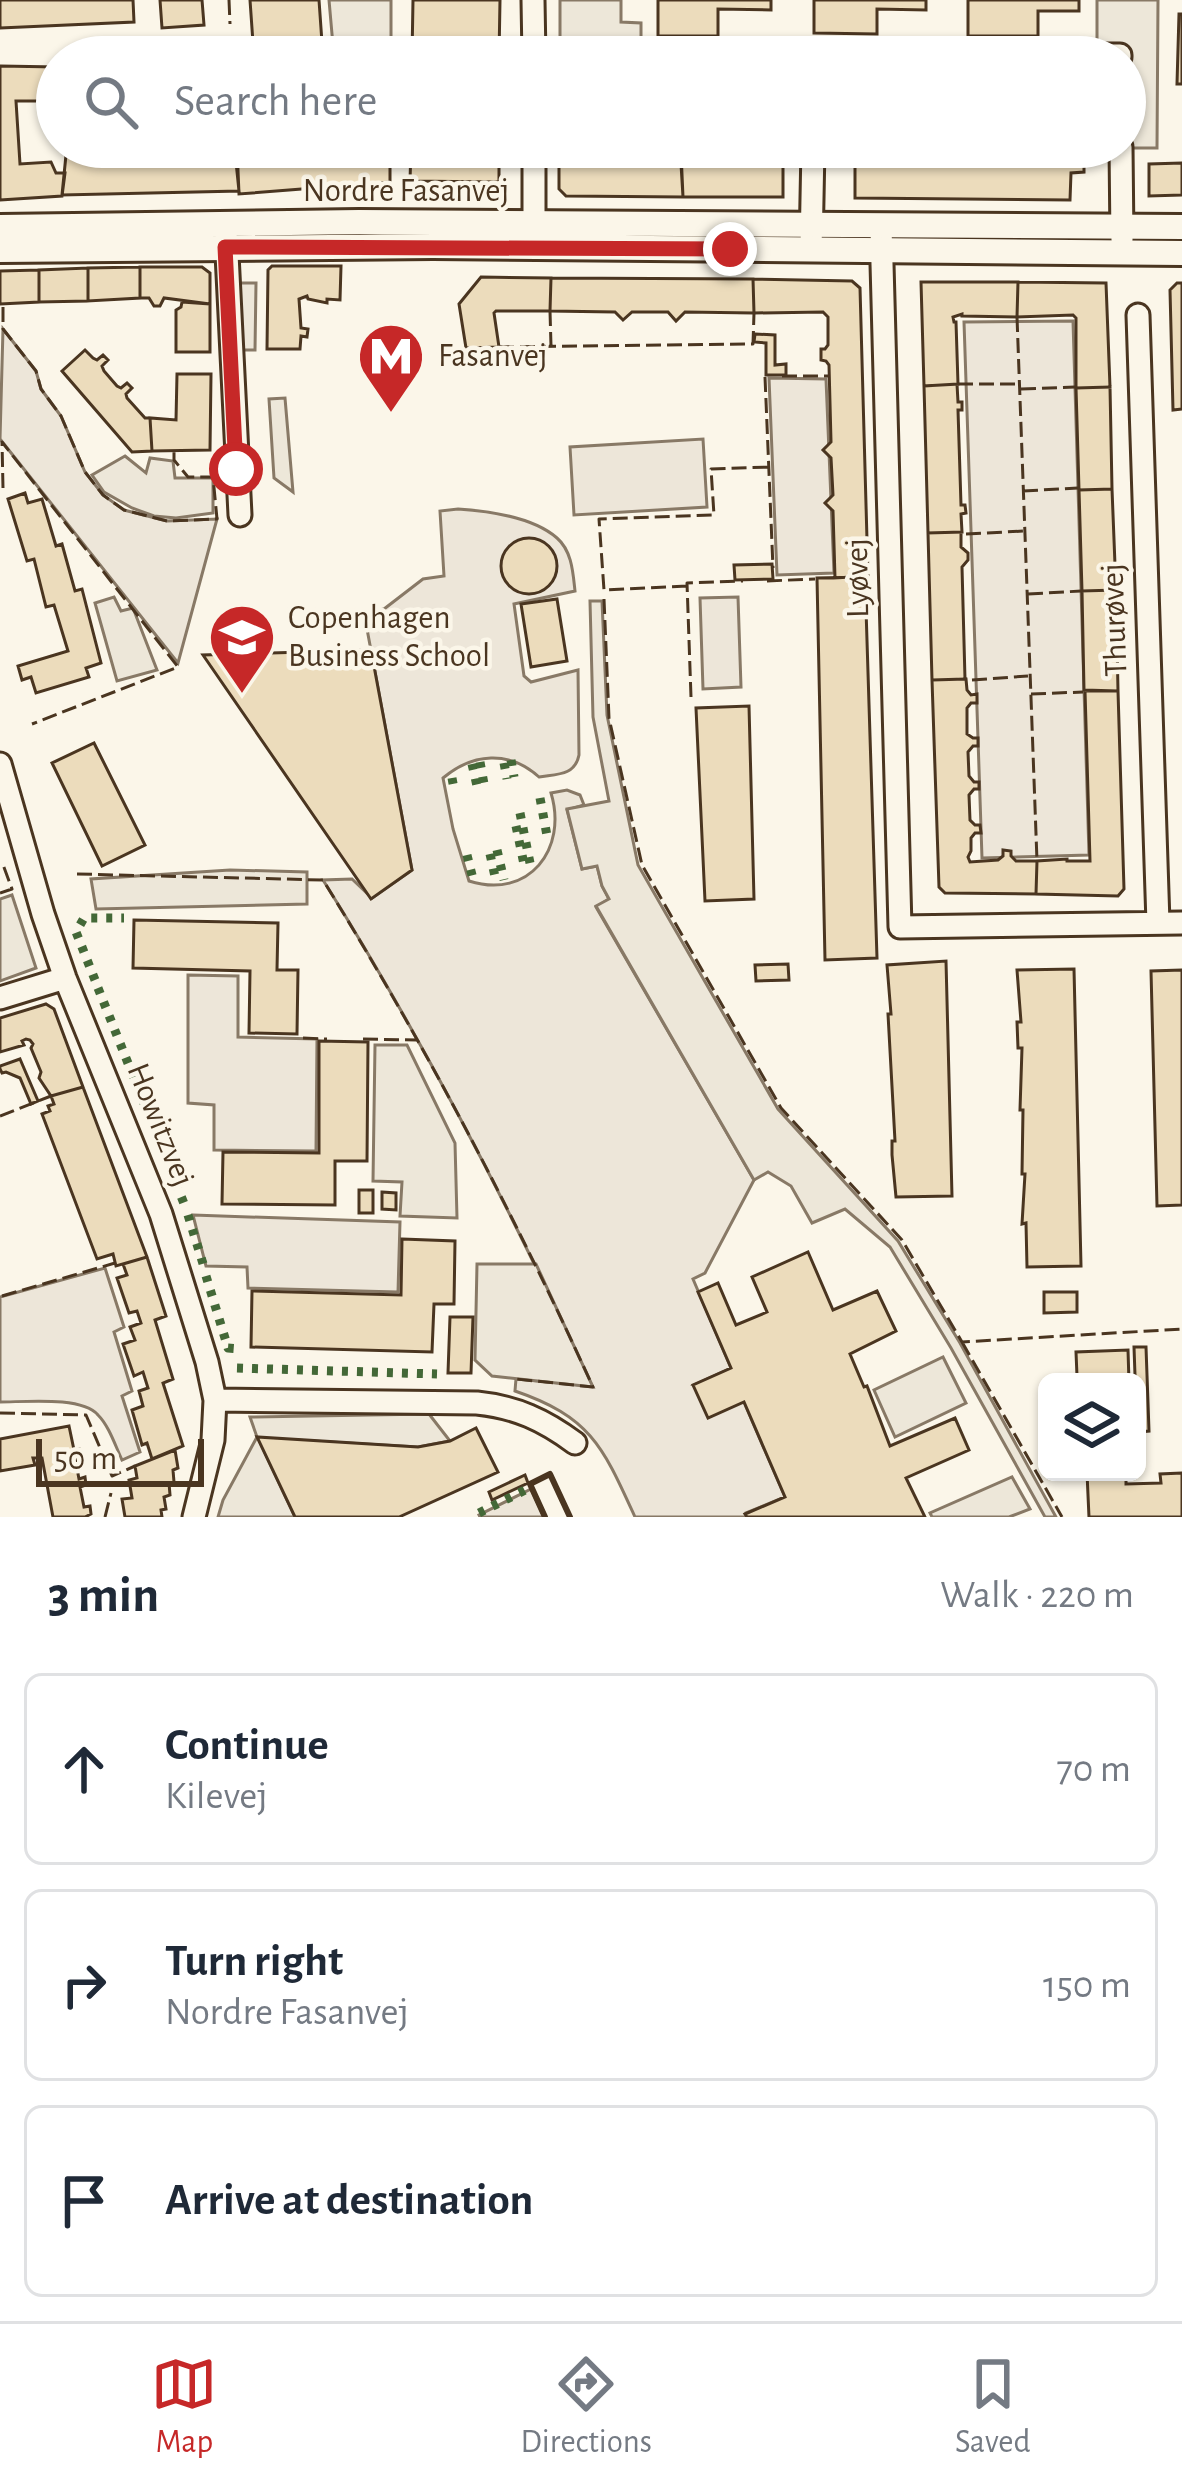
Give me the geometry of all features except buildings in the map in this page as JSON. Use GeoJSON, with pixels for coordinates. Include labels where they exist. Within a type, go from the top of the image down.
{"type":"FeatureCollection","features":[{"type":"Feature","properties":{"kind":"street"},"geometry":{"type":"LineString","coordinates":[[533,0],[534,36]]}},
{"type":"Feature","properties":{"kind":"street"},"geometry":{"type":"LineString","coordinates":[[534,168],[534,236]]}},
{"type":"Feature","properties":{"kind":"street"},"geometry":{"type":"LineString","coordinates":[[812,238],[813,168]]}},
{"type":"Feature","properties":{"kind":"street"},"geometry":{"type":"LineString","coordinates":[[1121,168],[1122,240]]}},
{"type":"Feature","properties":{"kind":"street","name":"Nordre Fasanvej"},"geometry":{"type":"LineString","coordinates":[[0,227],[226,235],[1122,240],[1182,253]]}},
{"type":"Feature","properties":{"kind":"street","name":"Nordre Fasanvej"},"geometry":{"type":"LineString","coordinates":[[1122,240],[1182,227]]}},
{"type":"Feature","properties":{"kind":"street"},"geometry":{"type":"LineString","coordinates":[[226,235],[240,515]]}},
{"type":"Feature","properties":{"kind":"street","name":"Nordre Fasanvej"},"geometry":{"type":"LineString","coordinates":[[0,250],[226,235]]}},
{"type":"Feature","properties":{"kind":"street","name":"Lyøvej"},"geometry":{"type":"LineString","coordinates":[[882,239],[900,927],[1158,923]]}},
{"type":"Feature","properties":{"kind":"street","name":"Thurøvej"},"geometry":{"type":"LineString","coordinates":[[1138,315],[1158,923]]}},
{"type":"Feature","properties":{"kind":"street","name":"Howitzvej"},"geometry":{"type":"LineString","coordinates":[[0,764],[64,978],[161,1214],[208,1362],[215,1400],[212,1440],[194,1517]]}},
{"type":"Feature","properties":{"kind":"street"},"geometry":{"type":"LineString","coordinates":[[1158,923],[1182,923]]}},
{"type":"Feature","properties":{"kind":"street"},"geometry":{"type":"LineString","coordinates":[[0,998],[64,978]]}},
{"type":"Feature","properties":{"kind":"street"},"geometry":{"type":"LineString","coordinates":[[215,1400],[478,1402],[524,1412],[574,1443]]}},
{"type":"Feature","properties":{"kind":"shaded area"},"geometry":{"type":"Polygon","coordinates":[[[329,0],[391,0],[391,36],[332,36],[329,0]]]}},
{"type":"Feature","properties":{"kind":"shaded area"},"geometry":{"type":"Polygon","coordinates":[[[560,0],[621,0],[621,22],[641,23],[641,36],[560,36],[560,0]]]}},
{"type":"Feature","properties":{"kind":"shaded area"},"geometry":{"type":"Polygon","coordinates":[[[1097,0],[1158,0],[1157,148],[1146,148],[1146,36],[1097,36],[1097,0]]]}},
{"type":"Feature","properties":{"kind":"shaded area"},"geometry":{"type":"Polygon","coordinates":[[[239,283],[256,283],[255,350],[238,350],[239,283]]]}},
{"type":"Feature","properties":{"kind":"shaded area"},"geometry":{"type":"Polygon","coordinates":[[[1073,321],[1089,855],[982,858],[964,322],[1073,321]]]}},
{"type":"Feature","properties":{"kind":"shaded area"},"geometry":{"type":"Polygon","coordinates":[[[3,329],[36,371],[85,472],[103,495],[124,510],[167,521],[217,519],[178,663],[0,439],[3,329]]]}},
{"type":"Feature","properties":{"kind":"shaded area"},"geometry":{"type":"Polygon","coordinates":[[[769,378],[826,379],[834,573],[777,575],[769,378]]]}},
{"type":"Feature","properties":{"kind":"shaded area"},"geometry":{"type":"Polygon","coordinates":[[[285,398],[293,492],[274,478],[269,399],[285,398]]]}},
{"type":"Feature","properties":{"kind":"shaded area"},"geometry":{"type":"Polygon","coordinates":[[[703,439],[707,507],[574,515],[570,447],[703,439]]]}},
{"type":"Feature","properties":{"kind":"shaded area"},"geometry":{"type":"Polygon","coordinates":[[[125,456],[146,473],[150,458],[173,461],[175,478],[213,478],[213,513],[154,516],[104,492],[92,475],[125,456]]]}},
{"type":"Feature","properties":{"kind":"shaded area"},"geometry":{"type":"Polygon","coordinates":[[[458,509],[523,520],[562,543],[575,591],[514,604],[524,676],[531,682],[578,670],[579,755],[569,770],[539,777],[516,762],[491,758],[466,764],[443,778],[469,881],[490,885],[526,876],[539,865],[554,833],[551,793],[567,790],[580,795],[584,805],[567,810],[582,869],[597,866],[609,899],[596,907],[754,1180],[705,1273],[693,1279],[731,1368],[694,1385],[744,1402],[785,1497],[746,1513],[747,1517],[635,1517],[592,1438],[561,1412],[515,1391],[516,1379],[592,1386],[466,1128],[323,880],[352,879],[372,898],[412,870],[364,613],[384,609],[423,579],[444,576],[440,511],[458,509]]]}},
{"type":"Feature","properties":{"kind":"shaded area"},"geometry":{"type":"Polygon","coordinates":[[[114,597],[121,611],[133,608],[157,670],[117,681],[95,603],[114,597]]]}},
{"type":"Feature","properties":{"kind":"shaded area"},"geometry":{"type":"Polygon","coordinates":[[[738,597],[741,687],[703,689],[700,598],[738,597]]]}},
{"type":"Feature","properties":{"kind":"shaded area"},"geometry":{"type":"Polygon","coordinates":[[[590,601],[602,601],[607,715],[638,865],[778,1109],[898,1241],[1056,1517],[1045,1517],[890,1247],[845,1209],[812,1223],[791,1186],[768,1172],[754,1180],[596,906],[609,899],[597,866],[582,869],[567,809],[609,801],[593,717],[590,601]]]}},
{"type":"Feature","properties":{"kind":"shaded area"},"geometry":{"type":"Polygon","coordinates":[[[230,870],[307,872],[307,904],[96,909],[91,879],[230,870]]]}},
{"type":"Feature","properties":{"kind":"shaded area"},"geometry":{"type":"Polygon","coordinates":[[[12,895],[36,968],[0,981],[0,899],[12,895]]]}},
{"type":"Feature","properties":{"kind":"shaded area"},"geometry":{"type":"Polygon","coordinates":[[[188,975],[238,976],[238,1037],[317,1039],[316,1151],[214,1150],[214,1105],[188,1103],[188,975]]]}},
{"type":"Feature","properties":{"kind":"shaded area"},"geometry":{"type":"Polygon","coordinates":[[[375,1045],[407,1045],[455,1143],[457,1218],[400,1216],[402,1182],[373,1181],[375,1045]]]}},
{"type":"Feature","properties":{"kind":"shaded area"},"geometry":{"type":"Polygon","coordinates":[[[193,1215],[400,1222],[398,1292],[248,1288],[247,1267],[206,1266],[193,1215]]]}},
{"type":"Feature","properties":{"kind":"shaded area"},"geometry":{"type":"Polygon","coordinates":[[[477,1264],[536,1264],[593,1387],[492,1376],[475,1360],[477,1264]]]}},
{"type":"Feature","properties":{"kind":"shaded area"},"geometry":{"type":"Polygon","coordinates":[[[105,1268],[124,1327],[114,1332],[132,1391],[122,1396],[140,1452],[122,1460],[105,1425],[90,1409],[52,1401],[0,1402],[0,1297],[105,1268]]]}},
{"type":"Feature","properties":{"kind":"shaded area"},"geometry":{"type":"Polygon","coordinates":[[[943,1357],[966,1403],[895,1437],[874,1390],[943,1357]]]}},
{"type":"Feature","properties":{"kind":"shaded area"},"geometry":{"type":"Polygon","coordinates":[[[429,1414],[450,1441],[418,1447],[258,1438],[295,1517],[218,1517],[257,1437],[250,1417],[429,1414]]]}},
{"type":"Feature","properties":{"kind":"shaded area"},"geometry":{"type":"Polygon","coordinates":[[[1012,1477],[1030,1509],[1009,1517],[932,1517],[930,1513],[1012,1477]]]}},
{"type":"Feature","properties":{"kind":"shaded area"},"geometry":{"type":"Polygon","coordinates":[[[531,1489],[544,1517],[480,1517],[479,1515],[531,1489]]]}},
{"type":"Feature","properties":{"kind":"hedge"},"geometry":{"type":"LineString","coordinates":[[511,760],[514,777]]}},
{"type":"Feature","properties":{"kind":"hedge"},"geometry":{"type":"LineString","coordinates":[[480,762],[484,784]]}},
{"type":"Feature","properties":{"kind":"hedge"},"geometry":{"type":"LineString","coordinates":[[504,763],[507,779]]}},
{"type":"Feature","properties":{"kind":"hedge"},"geometry":{"type":"LineString","coordinates":[[472,764],[477,786]]}},
{"type":"Feature","properties":{"kind":"hedge"},"geometry":{"type":"LineString","coordinates":[[452,778],[454,789]]}},
{"type":"Feature","properties":{"kind":"hedge"},"geometry":{"type":"LineString","coordinates":[[540,798],[548,841]]}},
{"type":"Feature","properties":{"kind":"hedge"},"geometry":{"type":"LineString","coordinates":[[520,813],[530,863]]}},
{"type":"Feature","properties":{"kind":"hedge"},"geometry":{"type":"LineString","coordinates":[[516,826],[525,869]]}},
{"type":"Feature","properties":{"kind":"hedge"},"geometry":{"type":"LineString","coordinates":[[497,850],[504,880]]}},
{"type":"Feature","properties":{"kind":"hedge"},"geometry":{"type":"LineString","coordinates":[[490,854],[496,881]]}},
{"type":"Feature","properties":{"kind":"hedge"},"geometry":{"type":"LineString","coordinates":[[467,855],[473,879]]}},
{"type":"Feature","properties":{"kind":"hedge"},"geometry":{"type":"LineString","coordinates":[[95,980],[76,932],[84,918],[124,918]]}},
{"type":"Feature","properties":{"kind":"hedge"},"geometry":{"type":"LineString","coordinates":[[98,988],[185,1206]]}},
{"type":"Feature","properties":{"kind":"hedge"},"geometry":{"type":"LineString","coordinates":[[188,1215],[204,1267]]}},
{"type":"Feature","properties":{"kind":"hedge"},"geometry":{"type":"LineString","coordinates":[[206,1276],[228,1348],[241,1349]]}},
{"type":"Feature","properties":{"kind":"hedge"},"geometry":{"type":"LineString","coordinates":[[237,1368],[437,1374]]}},
{"type":"Feature","properties":{"kind":"hedge"},"geometry":{"type":"LineString","coordinates":[[479,1513],[529,1488]]}},
{"type":"Feature","properties":{"kind":"fence"},"geometry":{"type":"LineString","coordinates":[[229,0],[230,24]]}},
{"type":"Feature","properties":{"kind":"fence"},"geometry":{"type":"LineString","coordinates":[[3,307],[3,329],[36,371],[85,472],[103,495],[124,510],[167,521],[217,519],[213,477],[188,477],[174,460],[174,451]]}},
{"type":"Feature","properties":{"kind":"fence"},"geometry":{"type":"LineString","coordinates":[[550,311],[551,346]]}},
{"type":"Feature","properties":{"kind":"fence"},"geometry":{"type":"LineString","coordinates":[[499,347],[753,344],[754,313]]}},
{"type":"Feature","properties":{"kind":"fence"},"geometry":{"type":"LineString","coordinates":[[1017,317],[1037,861]]}},
{"type":"Feature","properties":{"kind":"fence"},"geometry":{"type":"LineString","coordinates":[[782,376],[830,376]]}},
{"type":"Feature","properties":{"kind":"fence"},"geometry":{"type":"LineString","coordinates":[[765,377],[773,568]]}},
{"type":"Feature","properties":{"kind":"fence"},"geometry":{"type":"LineString","coordinates":[[958,384],[1018,384]]}},
{"type":"Feature","properties":{"kind":"fence"},"geometry":{"type":"LineString","coordinates":[[1021,389],[1075,387]]}},
{"type":"Feature","properties":{"kind":"fence"},"geometry":{"type":"LineString","coordinates":[[3,488],[2,442],[178,667],[32,724]]}},
{"type":"Feature","properties":{"kind":"fence"},"geometry":{"type":"LineString","coordinates":[[687,586],[604,590],[599,519],[714,515],[711,469],[769,467]]}},
{"type":"Feature","properties":{"kind":"fence"},"geometry":{"type":"LineString","coordinates":[[1023,491],[1078,488]]}},
{"type":"Feature","properties":{"kind":"fence"},"geometry":{"type":"LineString","coordinates":[[966,534],[1024,531]]}},
{"type":"Feature","properties":{"kind":"fence"},"geometry":{"type":"LineString","coordinates":[[767,581],[815,579]]}},
{"type":"Feature","properties":{"kind":"fence"},"geometry":{"type":"LineString","coordinates":[[691,697],[687,583],[743,581]]}},
{"type":"Feature","properties":{"kind":"fence"},"geometry":{"type":"LineString","coordinates":[[1028,594],[1081,591]]}},
{"type":"Feature","properties":{"kind":"fence"},"geometry":{"type":"LineString","coordinates":[[604,599],[609,718],[642,865],[781,1108],[902,1240],[962,1342],[1182,1329]]}},
{"type":"Feature","properties":{"kind":"fence"},"geometry":{"type":"LineString","coordinates":[[972,680],[1028,676]]}},
{"type":"Feature","properties":{"kind":"fence"},"geometry":{"type":"LineString","coordinates":[[1031,694],[1083,692]]}},
{"type":"Feature","properties":{"kind":"fence"},"geometry":{"type":"LineString","coordinates":[[0,893],[12,889],[2,862]]}},
{"type":"Feature","properties":{"kind":"fence"},"geometry":{"type":"LineString","coordinates":[[77,874],[323,880],[466,1129],[593,1387],[516,1379]]}},
{"type":"Feature","properties":{"kind":"fence"},"geometry":{"type":"LineString","coordinates":[[303,1038],[327,1039]]}},
{"type":"Feature","properties":{"kind":"fence"},"geometry":{"type":"LineString","coordinates":[[363,1039],[417,1040]]}},
{"type":"Feature","properties":{"kind":"fence"},"geometry":{"type":"LineString","coordinates":[[0,1116],[51,1096]]}},
{"type":"Feature","properties":{"kind":"fence"},"geometry":{"type":"LineString","coordinates":[[2,1296],[115,1263]]}},
{"type":"Feature","properties":{"kind":"fence"},"geometry":{"type":"LineString","coordinates":[[962,1342],[1062,1517]]}},
{"type":"Feature","properties":{"kind":"fence"},"geometry":{"type":"LineString","coordinates":[[0,1413],[86,1415],[112,1476],[135,1466]]}},
{"type":"Feature","properties":{"kind":"fence"},"geometry":{"type":"LineString","coordinates":[[105,1517],[111,1493]]}},
{"type":"Feature","properties":{"kind":"wall"},"geometry":{"type":"LineString","coordinates":[[545,1517],[530,1484],[550,1474],[570,1517]]}},
{"type":"Feature","properties":{"kind":"place","name":"Fasanvej"},"geometry":{"type":"Point","coordinates":[391,415]}},
{"type":"Feature","properties":{"kind":"place","name":"Copenhagen Business School"},"geometry":{"type":"Point","coordinates":[242,696]}},
{"type":"Feature","properties":{"kind":"route"},"geometry":{"type":"LineString","coordinates":[[236,469],[225,247],[730,249]]}}]}
